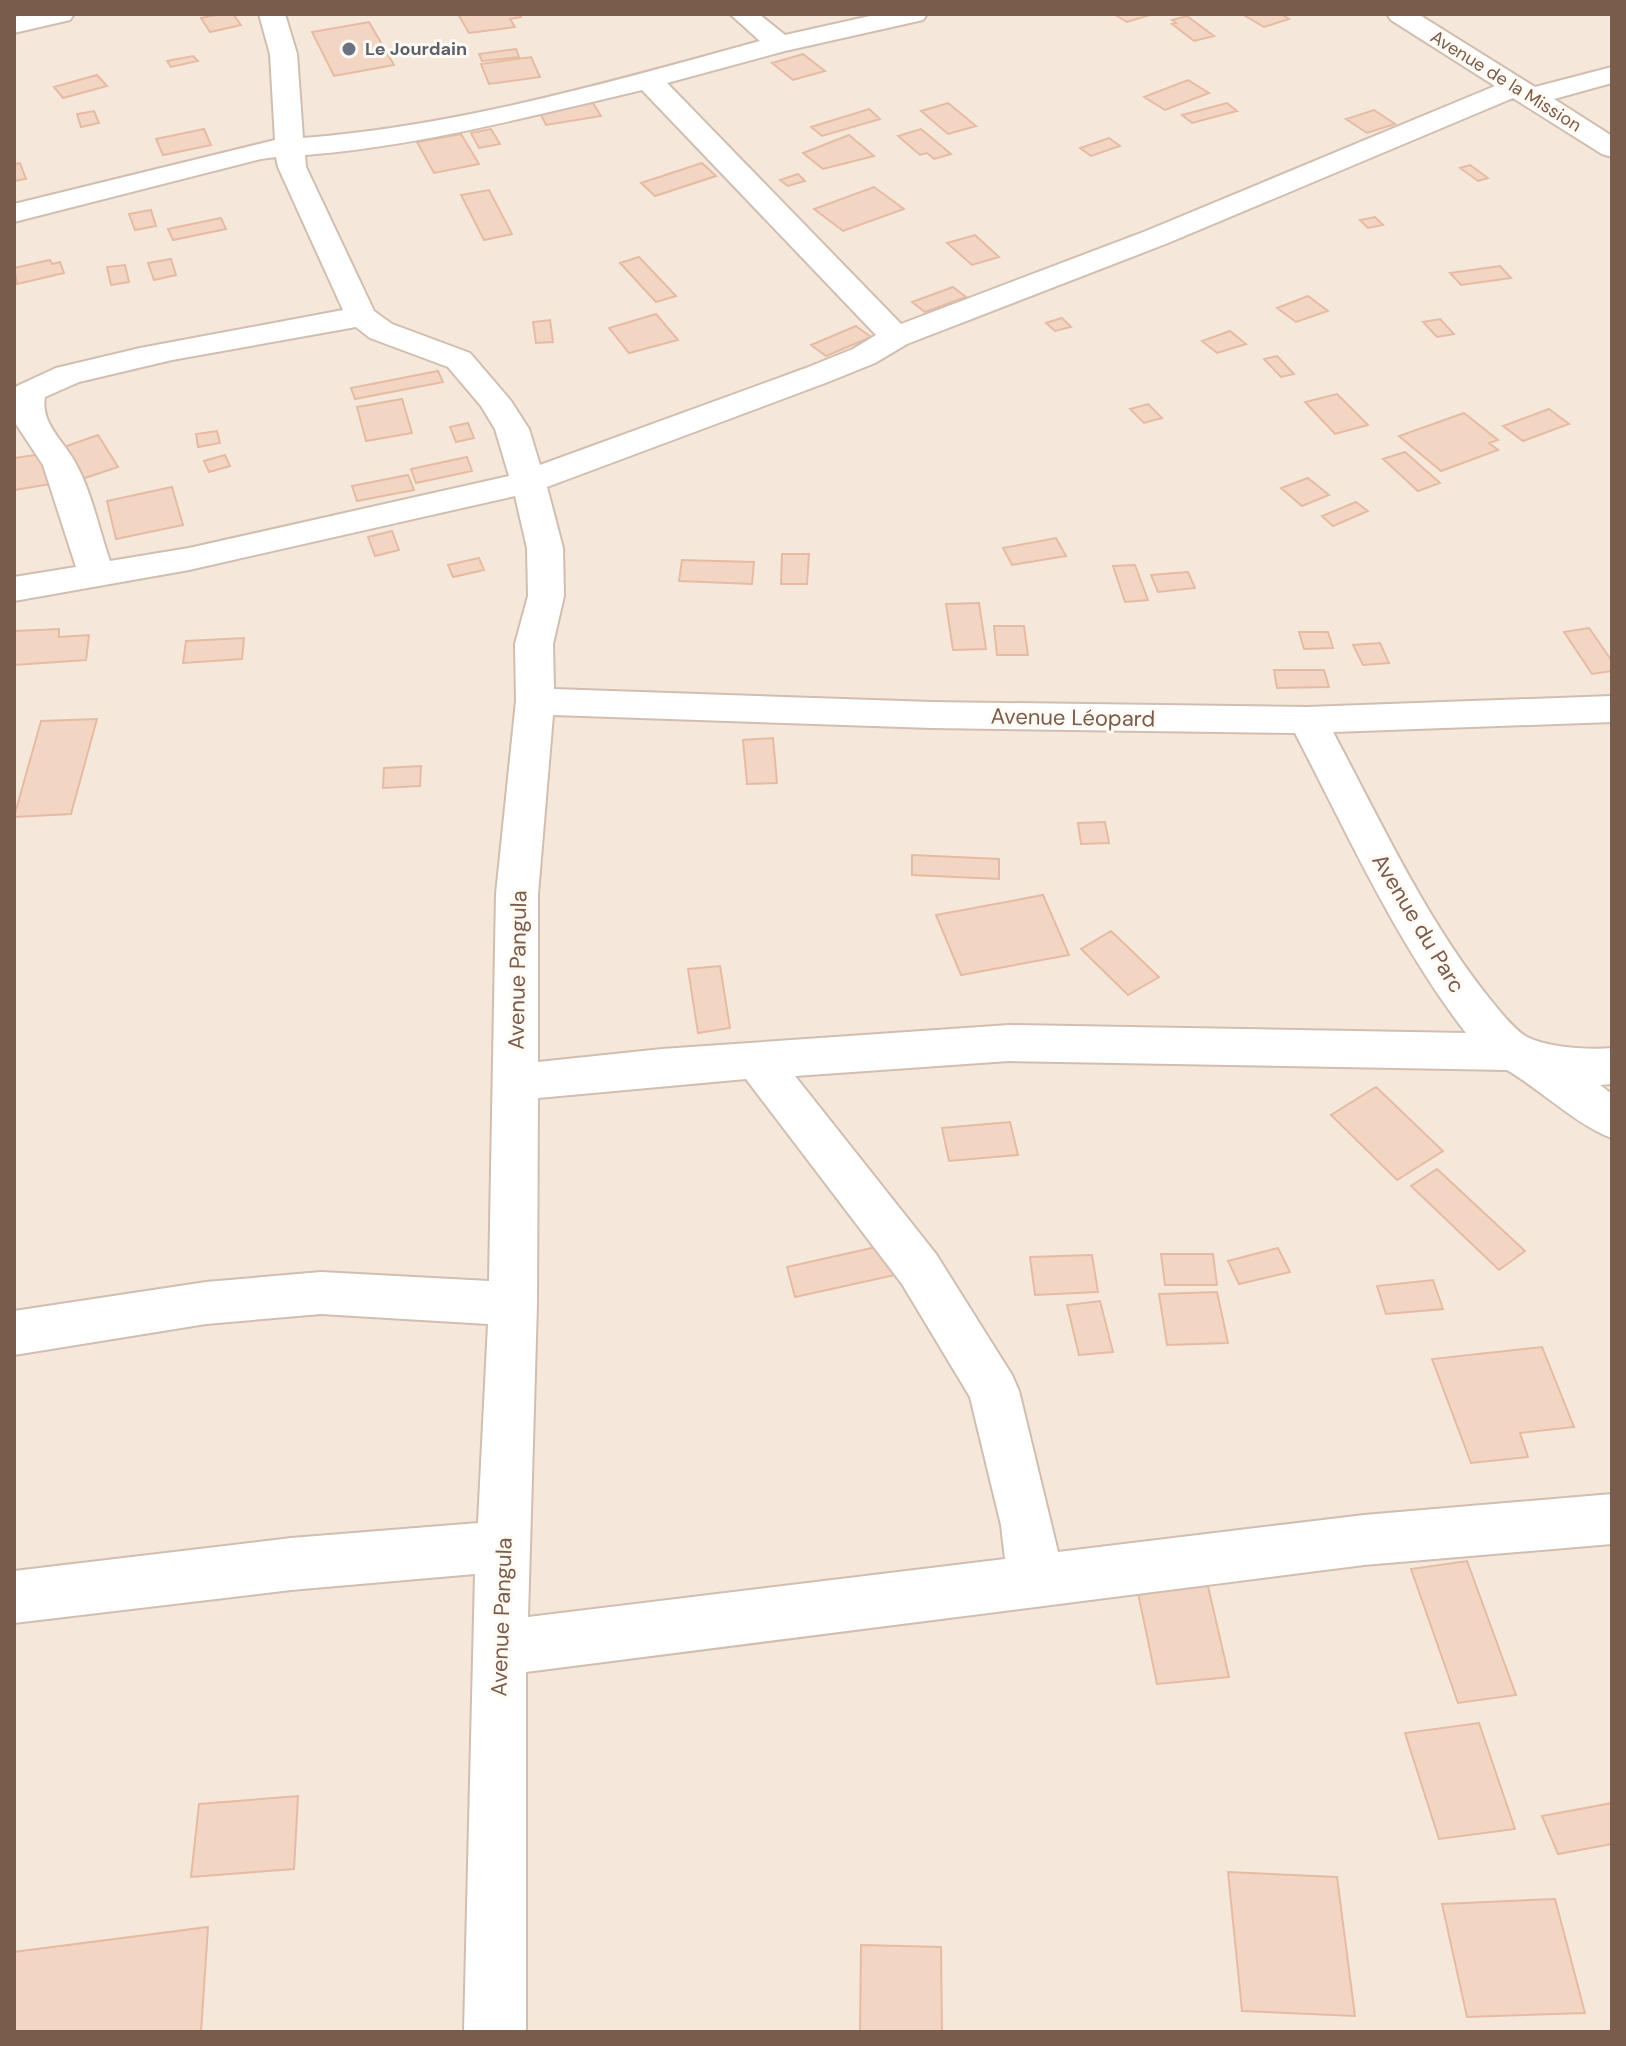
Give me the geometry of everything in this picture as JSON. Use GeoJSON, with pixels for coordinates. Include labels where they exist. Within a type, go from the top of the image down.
{"type":"FeatureCollection","features":[{"type":"Feature","properties":{"kind":"street"},"geometry":{"type":"LineString","coordinates":[[14,25],[61,14]]}},
{"type":"Feature","properties":{"kind":"street"},"geometry":{"type":"LineString","coordinates":[[97,577],[60,465],[31,422],[26,409],[29,393],[43,382],[58,377],[129,360],[281,328],[362,317],[292,167],[288,147],[287,65],[272,14]]}},
{"type":"Feature","properties":{"kind":"street"},"geometry":{"type":"LineString","coordinates":[[743,14],[780,44]]}},
{"type":"Feature","properties":{"kind":"street"},"geometry":{"type":"LineString","coordinates":[[14,213],[217,160],[288,147],[391,138],[648,80],[780,44],[914,14]]}},
{"type":"Feature","properties":{"kind":"street","name":"Avenue de la Mission"},"geometry":{"type":"LineString","coordinates":[[1400,14],[1612,148]]}},
{"type":"Feature","properties":{"kind":"street"},"geometry":{"type":"LineString","coordinates":[[14,589],[189,559],[528,482],[817,375],[864,356],[896,337],[1523,92],[1612,75]]}},
{"type":"Feature","properties":{"kind":"street"},"geometry":{"type":"LineString","coordinates":[[648,80],[896,337]]}},
{"type":"Feature","properties":{"kind":"street","name":"Avenue Pangula"},"geometry":{"type":"LineString","coordinates":[[362,317],[381,331],[445,354],[467,368],[495,401],[512,429],[540,519],[546,571],[546,596],[534,644],[535,701],[517,894],[513,1304],[499,1648],[495,2032]]}},
{"type":"Feature","properties":{"kind":"street","name":"Avenue Léopard"},"geometry":{"type":"LineString","coordinates":[[535,701],[932,715],[1307,720],[1612,709]]}},
{"type":"Feature","properties":{"kind":"street","name":"Avenue du Parc"},"geometry":{"type":"LineString","coordinates":[[1307,720],[1435,956],[1485,1025],[1514,1052],[1556,1077],[1612,1119]]}},
{"type":"Feature","properties":{"kind":"street"},"geometry":{"type":"LineString","coordinates":[[515,1082],[757,1060],[1009,1043],[1514,1052],[1584,1068],[1612,1066]]}},
{"type":"Feature","properties":{"kind":"street"},"geometry":{"type":"LineString","coordinates":[[757,1060],[919,1269],[994,1391],[1027,1525],[1035,1582]]}},
{"type":"Feature","properties":{"kind":"street"},"geometry":{"type":"LineString","coordinates":[[14,1333],[206,1303],[321,1293],[513,1304]]}},
{"type":"Feature","properties":{"kind":"street"},"geometry":{"type":"LineString","coordinates":[[499,1648],[1364,1540],[1612,1519]]}},
{"type":"Feature","properties":{"kind":"street"},"geometry":{"type":"LineString","coordinates":[[14,1597],[291,1564],[504,1546]]}},
{"type":"Feature","properties":{"kind":"shaded area"},"geometry":{"type":"Polygon","coordinates":[[[14,14],[1612,14],[1612,2032],[14,2032],[14,14]]]}},
{"type":"Feature","properties":{"kind":"building"},"geometry":{"type":"Polygon","coordinates":[[[233,14],[241,25],[210,32],[201,18],[233,14]]]}},
{"type":"Feature","properties":{"kind":"building"},"geometry":{"type":"Polygon","coordinates":[[[458,14],[520,14],[521,17],[510,19],[515,27],[469,33],[458,14]]]}},
{"type":"Feature","properties":{"kind":"building"},"geometry":{"type":"Polygon","coordinates":[[[1153,14],[1127,22],[1117,16],[1153,14]]]}},
{"type":"Feature","properties":{"kind":"building"},"geometry":{"type":"Polygon","coordinates":[[[1242,14],[1281,14],[1289,19],[1264,27],[1242,14]]]}},
{"type":"Feature","properties":{"kind":"building"},"geometry":{"type":"Polygon","coordinates":[[[1187,16],[1214,36],[1194,41],[1172,24],[1176,23],[1172,20],[1187,16]]]}},
{"type":"Feature","properties":{"kind":"building"},"geometry":{"type":"Polygon","coordinates":[[[369,22],[394,65],[334,76],[312,32],[369,22]]]}},
{"type":"Feature","properties":{"kind":"building"},"geometry":{"type":"Polygon","coordinates":[[[516,49],[519,57],[482,61],[479,54],[516,49]]]}},
{"type":"Feature","properties":{"kind":"building"},"geometry":{"type":"Polygon","coordinates":[[[803,54],[825,71],[793,80],[772,63],[803,54]]]}},
{"type":"Feature","properties":{"kind":"building"},"geometry":{"type":"Polygon","coordinates":[[[193,56],[198,61],[171,67],[167,61],[193,56]]]}},
{"type":"Feature","properties":{"kind":"building"},"geometry":{"type":"Polygon","coordinates":[[[531,57],[540,77],[489,84],[481,64],[531,57]]]}},
{"type":"Feature","properties":{"kind":"building"},"geometry":{"type":"Polygon","coordinates":[[[97,75],[107,86],[63,98],[54,87],[97,75]]]}},
{"type":"Feature","properties":{"kind":"building"},"geometry":{"type":"Polygon","coordinates":[[[1188,80],[1209,93],[1165,110],[1144,97],[1188,80]]]}},
{"type":"Feature","properties":{"kind":"building"},"geometry":{"type":"Polygon","coordinates":[[[593,103],[601,116],[546,125],[540,113],[593,103]]]}},
{"type":"Feature","properties":{"kind":"building"},"geometry":{"type":"Polygon","coordinates":[[[948,103],[976,126],[948,134],[921,111],[948,103]]]}},
{"type":"Feature","properties":{"kind":"building"},"geometry":{"type":"Polygon","coordinates":[[[1227,103],[1237,111],[1192,123],[1182,115],[1227,103]]]}},
{"type":"Feature","properties":{"kind":"building"},"geometry":{"type":"Polygon","coordinates":[[[869,109],[880,119],[822,136],[811,127],[869,109]]]}},
{"type":"Feature","properties":{"kind":"building"},"geometry":{"type":"Polygon","coordinates":[[[1374,110],[1395,124],[1367,133],[1346,119],[1374,110]]]}},
{"type":"Feature","properties":{"kind":"building"},"geometry":{"type":"Polygon","coordinates":[[[94,111],[99,123],[81,127],[77,114],[94,111]]]}},
{"type":"Feature","properties":{"kind":"building"},"geometry":{"type":"Polygon","coordinates":[[[204,129],[211,145],[163,155],[156,139],[204,129]]]}},
{"type":"Feature","properties":{"kind":"building"},"geometry":{"type":"Polygon","coordinates":[[[491,129],[500,144],[479,148],[471,133],[491,129]]]}},
{"type":"Feature","properties":{"kind":"building"},"geometry":{"type":"Polygon","coordinates":[[[921,129],[951,154],[934,159],[927,153],[920,155],[898,136],[921,129]]]}},
{"type":"Feature","properties":{"kind":"building"},"geometry":{"type":"Polygon","coordinates":[[[461,134],[479,164],[434,173],[417,142],[461,134]]]}},
{"type":"Feature","properties":{"kind":"building"},"geometry":{"type":"Polygon","coordinates":[[[849,135],[874,156],[823,169],[803,153],[849,135]]]}},
{"type":"Feature","properties":{"kind":"building"},"geometry":{"type":"Polygon","coordinates":[[[1109,138],[1120,146],[1091,156],[1080,148],[1109,138]]]}},
{"type":"Feature","properties":{"kind":"building"},"geometry":{"type":"Polygon","coordinates":[[[20,163],[26,179],[14,181],[14,164],[20,163]]]}},
{"type":"Feature","properties":{"kind":"building"},"geometry":{"type":"Polygon","coordinates":[[[702,163],[716,176],[655,196],[641,183],[702,163]]]}},
{"type":"Feature","properties":{"kind":"building"},"geometry":{"type":"Polygon","coordinates":[[[1470,165],[1488,178],[1478,181],[1460,168],[1470,165]]]}},
{"type":"Feature","properties":{"kind":"building"},"geometry":{"type":"Polygon","coordinates":[[[798,174],[805,181],[788,186],[780,180],[798,174]]]}},
{"type":"Feature","properties":{"kind":"building"},"geometry":{"type":"Polygon","coordinates":[[[874,187],[904,209],[843,231],[814,209],[874,187]]]}},
{"type":"Feature","properties":{"kind":"building"},"geometry":{"type":"Polygon","coordinates":[[[489,190],[512,234],[484,240],[461,195],[489,190]]]}},
{"type":"Feature","properties":{"kind":"building"},"geometry":{"type":"Polygon","coordinates":[[[151,210],[156,226],[135,230],[129,214],[151,210]]]}},
{"type":"Feature","properties":{"kind":"building"},"geometry":{"type":"Polygon","coordinates":[[[1375,217],[1383,225],[1368,228],[1360,220],[1375,217]]]}},
{"type":"Feature","properties":{"kind":"building"},"geometry":{"type":"Polygon","coordinates":[[[221,218],[226,229],[173,240],[168,229],[221,218]]]}},
{"type":"Feature","properties":{"kind":"building"},"geometry":{"type":"Polygon","coordinates":[[[975,235],[999,257],[972,265],[947,243],[975,235]]]}},
{"type":"Feature","properties":{"kind":"building"},"geometry":{"type":"Polygon","coordinates":[[[639,257],[676,296],[656,302],[620,263],[639,257]]]}},
{"type":"Feature","properties":{"kind":"building"},"geometry":{"type":"Polygon","coordinates":[[[171,259],[176,275],[154,280],[148,263],[171,259]]]}},
{"type":"Feature","properties":{"kind":"building"},"geometry":{"type":"Polygon","coordinates":[[[50,260],[52,264],[60,262],[64,273],[17,284],[14,268],[50,260]]]}},
{"type":"Feature","properties":{"kind":"building"},"geometry":{"type":"Polygon","coordinates":[[[125,265],[129,282],[111,285],[107,267],[125,265]]]}},
{"type":"Feature","properties":{"kind":"building"},"geometry":{"type":"Polygon","coordinates":[[[1500,266],[1511,278],[1461,285],[1450,273],[1500,266]]]}},
{"type":"Feature","properties":{"kind":"building"},"geometry":{"type":"Polygon","coordinates":[[[953,287],[966,297],[925,312],[912,302],[953,287]]]}},
{"type":"Feature","properties":{"kind":"building"},"geometry":{"type":"Polygon","coordinates":[[[1308,296],[1328,311],[1296,322],[1277,308],[1308,296]]]}},
{"type":"Feature","properties":{"kind":"building"},"geometry":{"type":"Polygon","coordinates":[[[656,314],[678,340],[629,353],[609,328],[656,314]]]}},
{"type":"Feature","properties":{"kind":"building"},"geometry":{"type":"Polygon","coordinates":[[[1062,318],[1071,327],[1055,331],[1046,323],[1062,318]]]}},
{"type":"Feature","properties":{"kind":"building"},"geometry":{"type":"Polygon","coordinates":[[[1440,319],[1454,334],[1437,337],[1423,322],[1440,319]]]}},
{"type":"Feature","properties":{"kind":"building"},"geometry":{"type":"Polygon","coordinates":[[[550,320],[553,342],[536,343],[533,322],[550,320]]]}},
{"type":"Feature","properties":{"kind":"building"},"geometry":{"type":"Polygon","coordinates":[[[856,326],[871,337],[826,356],[811,345],[856,326]]]}},
{"type":"Feature","properties":{"kind":"building"},"geometry":{"type":"Polygon","coordinates":[[[1230,331],[1246,344],[1217,353],[1202,341],[1230,331]]]}},
{"type":"Feature","properties":{"kind":"building"},"geometry":{"type":"Polygon","coordinates":[[[1277,356],[1294,374],[1281,377],[1264,359],[1277,356]]]}},
{"type":"Feature","properties":{"kind":"building"},"geometry":{"type":"Polygon","coordinates":[[[438,371],[443,382],[355,399],[351,388],[438,371]]]}},
{"type":"Feature","properties":{"kind":"building"},"geometry":{"type":"Polygon","coordinates":[[[1337,394],[1368,425],[1335,434],[1305,402],[1337,394]]]}},
{"type":"Feature","properties":{"kind":"building"},"geometry":{"type":"Polygon","coordinates":[[[402,399],[412,433],[366,441],[357,407],[402,399]]]}},
{"type":"Feature","properties":{"kind":"building"},"geometry":{"type":"Polygon","coordinates":[[[1148,404],[1162,418],[1144,423],[1130,409],[1148,404]]]}},
{"type":"Feature","properties":{"kind":"building"},"geometry":{"type":"Polygon","coordinates":[[[1549,409],[1569,424],[1523,441],[1503,426],[1549,409]]]}},
{"type":"Feature","properties":{"kind":"building"},"geometry":{"type":"Polygon","coordinates":[[[1464,413],[1498,440],[1489,443],[1498,450],[1441,471],[1399,436],[1464,413]]]}},
{"type":"Feature","properties":{"kind":"building"},"geometry":{"type":"Polygon","coordinates":[[[468,423],[474,438],[456,442],[450,427],[468,423]]]}},
{"type":"Feature","properties":{"kind":"building"},"geometry":{"type":"Polygon","coordinates":[[[217,431],[220,443],[198,447],[196,434],[217,431]]]}},
{"type":"Feature","properties":{"kind":"building"},"geometry":{"type":"Polygon","coordinates":[[[98,435],[118,467],[82,479],[61,448],[98,435]]]}},
{"type":"Feature","properties":{"kind":"building"},"geometry":{"type":"Polygon","coordinates":[[[1405,452],[1440,483],[1418,491],[1383,459],[1405,452]]]}},
{"type":"Feature","properties":{"kind":"building"},"geometry":{"type":"Polygon","coordinates":[[[49,453],[51,484],[14,490],[14,458],[49,453]]]}},
{"type":"Feature","properties":{"kind":"building"},"geometry":{"type":"Polygon","coordinates":[[[225,455],[230,466],[209,472],[204,461],[225,455]]]}},
{"type":"Feature","properties":{"kind":"building"},"geometry":{"type":"Polygon","coordinates":[[[467,457],[472,471],[416,483],[411,469],[467,457]]]}},
{"type":"Feature","properties":{"kind":"building"},"geometry":{"type":"Polygon","coordinates":[[[408,475],[414,490],[357,501],[352,486],[408,475]]]}},
{"type":"Feature","properties":{"kind":"building"},"geometry":{"type":"Polygon","coordinates":[[[1308,478],[1329,495],[1302,506],[1281,488],[1308,478]]]}},
{"type":"Feature","properties":{"kind":"building"},"geometry":{"type":"Polygon","coordinates":[[[172,487],[183,525],[116,539],[107,501],[172,487]]]}},
{"type":"Feature","properties":{"kind":"building"},"geometry":{"type":"Polygon","coordinates":[[[1356,502],[1368,511],[1333,526],[1322,516],[1356,502]]]}},
{"type":"Feature","properties":{"kind":"building"},"geometry":{"type":"Polygon","coordinates":[[[392,531],[399,550],[375,556],[368,537],[392,531]]]}},
{"type":"Feature","properties":{"kind":"building"},"geometry":{"type":"Polygon","coordinates":[[[1056,538],[1066,556],[1012,565],[1003,548],[1056,538]]]}},
{"type":"Feature","properties":{"kind":"building"},"geometry":{"type":"Polygon","coordinates":[[[782,554],[809,554],[807,584],[781,584],[782,554]]]}},
{"type":"Feature","properties":{"kind":"building"},"geometry":{"type":"Polygon","coordinates":[[[479,558],[484,570],[453,577],[448,565],[479,558]]]}},
{"type":"Feature","properties":{"kind":"building"},"geometry":{"type":"Polygon","coordinates":[[[682,560],[754,562],[752,584],[679,581],[682,560]]]}},
{"type":"Feature","properties":{"kind":"building"},"geometry":{"type":"Polygon","coordinates":[[[1135,565],[1148,600],[1125,602],[1113,566],[1135,565]]]}},
{"type":"Feature","properties":{"kind":"building"},"geometry":{"type":"Polygon","coordinates":[[[1188,572],[1195,588],[1158,592],[1151,575],[1188,572]]]}},
{"type":"Feature","properties":{"kind":"building"},"geometry":{"type":"Polygon","coordinates":[[[979,603],[986,649],[953,650],[946,604],[979,603]]]}},
{"type":"Feature","properties":{"kind":"building"},"geometry":{"type":"Polygon","coordinates":[[[994,626],[1024,626],[1028,655],[997,655],[994,626]]]}},
{"type":"Feature","properties":{"kind":"building"},"geometry":{"type":"Polygon","coordinates":[[[1589,628],[1612,661],[1612,671],[1592,674],[1564,632],[1589,628]]]}},
{"type":"Feature","properties":{"kind":"building"},"geometry":{"type":"Polygon","coordinates":[[[59,629],[59,637],[89,635],[86,660],[14,665],[14,631],[59,629]]]}},
{"type":"Feature","properties":{"kind":"building"},"geometry":{"type":"Polygon","coordinates":[[[1299,632],[1328,632],[1333,648],[1304,649],[1299,632]]]}},
{"type":"Feature","properties":{"kind":"building"},"geometry":{"type":"Polygon","coordinates":[[[244,638],[242,659],[183,663],[186,641],[244,638]]]}},
{"type":"Feature","properties":{"kind":"building"},"geometry":{"type":"Polygon","coordinates":[[[1380,643],[1389,663],[1363,665],[1353,645],[1380,643]]]}},
{"type":"Feature","properties":{"kind":"building"},"geometry":{"type":"Polygon","coordinates":[[[1274,670],[1324,670],[1329,687],[1277,688],[1274,670]]]}},
{"type":"Feature","properties":{"kind":"building"},"geometry":{"type":"Polygon","coordinates":[[[97,719],[71,814],[14,817],[41,721],[97,719]]]}},
{"type":"Feature","properties":{"kind":"building"},"geometry":{"type":"Polygon","coordinates":[[[773,738],[777,783],[747,784],[743,740],[773,738]]]}},
{"type":"Feature","properties":{"kind":"building"},"geometry":{"type":"Polygon","coordinates":[[[421,766],[420,786],[383,788],[384,768],[421,766]]]}},
{"type":"Feature","properties":{"kind":"building"},"geometry":{"type":"Polygon","coordinates":[[[1105,822],[1109,843],[1081,844],[1078,823],[1105,822]]]}},
{"type":"Feature","properties":{"kind":"building"},"geometry":{"type":"Polygon","coordinates":[[[912,855],[999,859],[999,879],[912,875],[912,855]]]}},
{"type":"Feature","properties":{"kind":"building"},"geometry":{"type":"Polygon","coordinates":[[[1043,895],[1069,955],[961,975],[936,915],[1043,895]]]}},
{"type":"Feature","properties":{"kind":"building"},"geometry":{"type":"Polygon","coordinates":[[[1111,931],[1159,977],[1128,995],[1081,949],[1111,931]]]}},
{"type":"Feature","properties":{"kind":"building"},"geometry":{"type":"Polygon","coordinates":[[[720,966],[730,1028],[698,1033],[688,969],[720,966]]]}},
{"type":"Feature","properties":{"kind":"building"},"geometry":{"type":"Polygon","coordinates":[[[1376,1087],[1443,1151],[1397,1180],[1331,1115],[1376,1087]]]}},
{"type":"Feature","properties":{"kind":"building"},"geometry":{"type":"Polygon","coordinates":[[[1010,1122],[1018,1155],[949,1161],[942,1128],[1010,1122]]]}},
{"type":"Feature","properties":{"kind":"building"},"geometry":{"type":"Polygon","coordinates":[[[1437,1169],[1525,1251],[1499,1270],[1411,1186],[1437,1169]]]}},
{"type":"Feature","properties":{"kind":"building"},"geometry":{"type":"Polygon","coordinates":[[[885,1245],[895,1275],[795,1297],[787,1267],[885,1245]]]}},
{"type":"Feature","properties":{"kind":"building"},"geometry":{"type":"Polygon","coordinates":[[[1278,1248],[1290,1272],[1239,1284],[1228,1261],[1278,1248]]]}},
{"type":"Feature","properties":{"kind":"building"},"geometry":{"type":"Polygon","coordinates":[[[1161,1254],[1213,1254],[1217,1285],[1165,1285],[1161,1254]]]}},
{"type":"Feature","properties":{"kind":"building"},"geometry":{"type":"Polygon","coordinates":[[[1092,1255],[1098,1292],[1035,1295],[1030,1257],[1092,1255]]]}},
{"type":"Feature","properties":{"kind":"building"},"geometry":{"type":"Polygon","coordinates":[[[1433,1280],[1443,1309],[1386,1314],[1377,1286],[1433,1280]]]}},
{"type":"Feature","properties":{"kind":"building"},"geometry":{"type":"Polygon","coordinates":[[[1217,1292],[1228,1343],[1167,1345],[1159,1294],[1217,1292]]]}},
{"type":"Feature","properties":{"kind":"building"},"geometry":{"type":"Polygon","coordinates":[[[1100,1301],[1113,1352],[1079,1355],[1067,1305],[1100,1301]]]}},
{"type":"Feature","properties":{"kind":"building"},"geometry":{"type":"Polygon","coordinates":[[[1542,1347],[1574,1427],[1520,1433],[1528,1457],[1471,1463],[1432,1359],[1542,1347]]]}},
{"type":"Feature","properties":{"kind":"building"},"geometry":{"type":"Polygon","coordinates":[[[1467,1561],[1516,1695],[1458,1703],[1411,1569],[1467,1561]]]}},
{"type":"Feature","properties":{"kind":"building"},"geometry":{"type":"Polygon","coordinates":[[[1207,1582],[1229,1677],[1157,1684],[1137,1588],[1207,1582]]]}},
{"type":"Feature","properties":{"kind":"building"},"geometry":{"type":"Polygon","coordinates":[[[1479,1723],[1515,1829],[1439,1839],[1405,1733],[1479,1723]]]}},
{"type":"Feature","properties":{"kind":"building"},"geometry":{"type":"Polygon","coordinates":[[[298,1796],[294,1869],[191,1877],[199,1804],[298,1796]]]}},
{"type":"Feature","properties":{"kind":"building"},"geometry":{"type":"Polygon","coordinates":[[[1612,1803],[1612,1844],[1558,1854],[1542,1816],[1612,1803]]]}},
{"type":"Feature","properties":{"kind":"building"},"geometry":{"type":"Polygon","coordinates":[[[1228,1872],[1337,1877],[1355,2016],[1242,2011],[1228,1872]]]}},
{"type":"Feature","properties":{"kind":"building"},"geometry":{"type":"Polygon","coordinates":[[[1555,1899],[1585,2013],[1467,2017],[1442,1904],[1555,1899]]]}},
{"type":"Feature","properties":{"kind":"building"},"geometry":{"type":"Polygon","coordinates":[[[208,1927],[201,2032],[14,2032],[14,1952],[208,1927]]]}},
{"type":"Feature","properties":{"kind":"building"},"geometry":{"type":"Polygon","coordinates":[[[861,1945],[941,1947],[942,2032],[860,2032],[861,1945]]]}},
{"type":"Feature","properties":{"kind":"place","name":"Le Jourdain"},"geometry":{"type":"Point","coordinates":[349,49]}}]}
